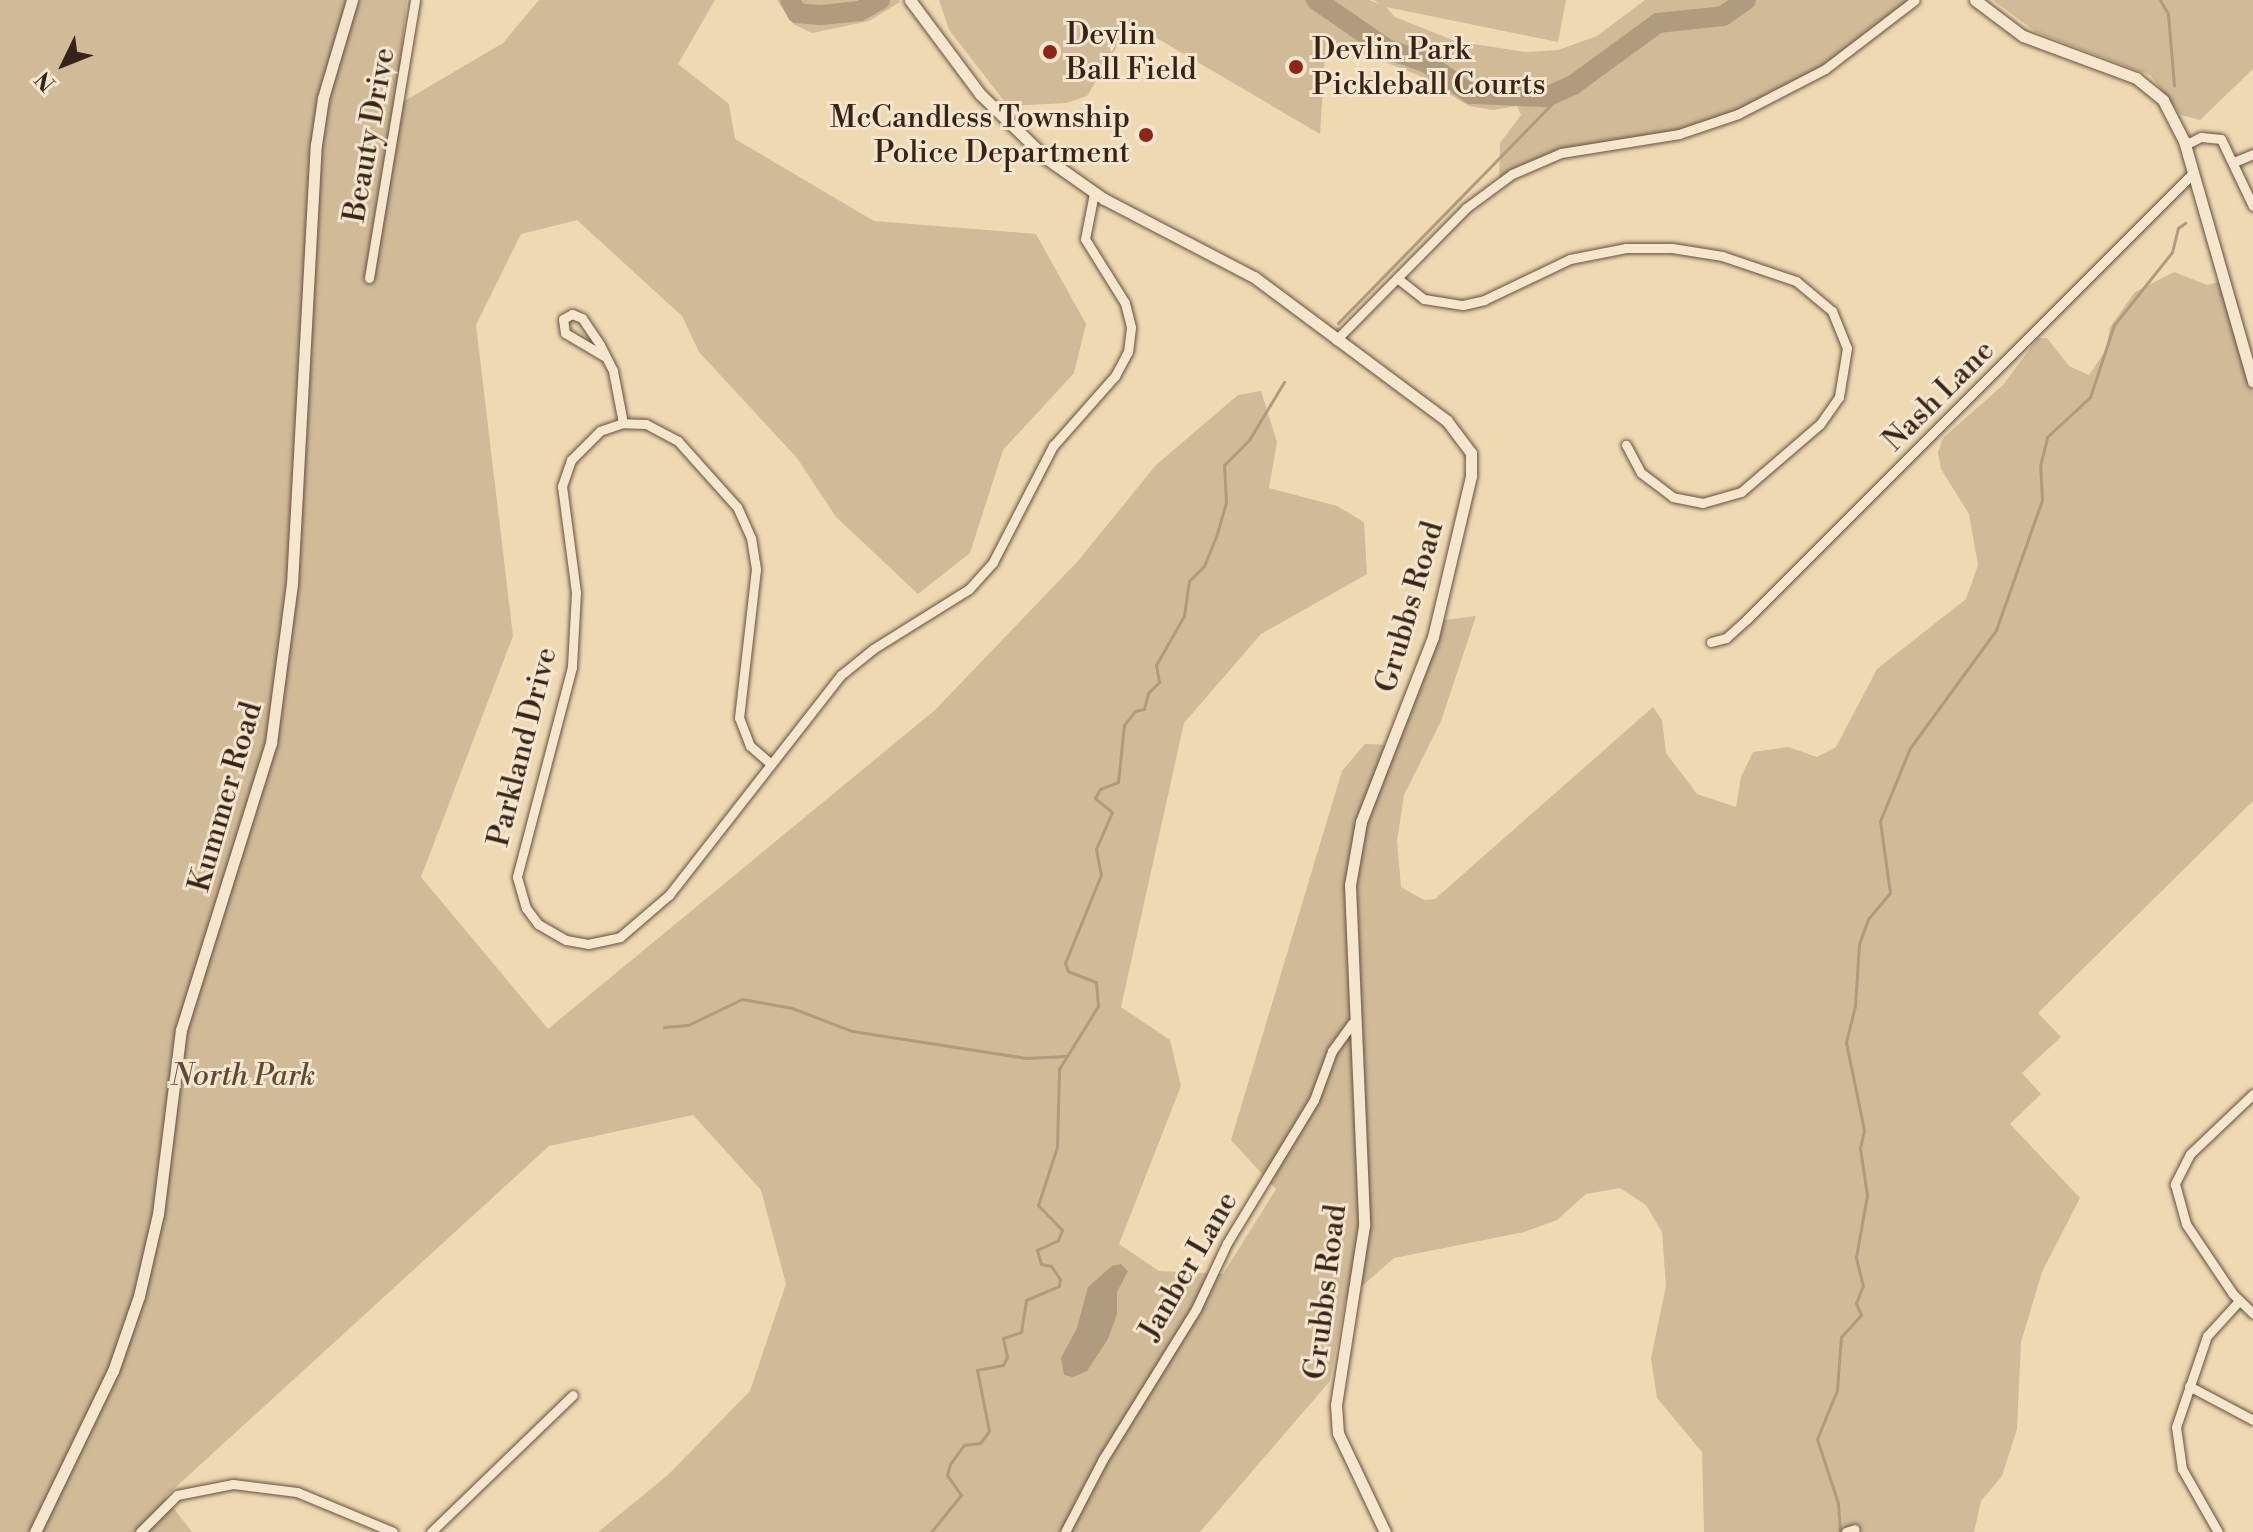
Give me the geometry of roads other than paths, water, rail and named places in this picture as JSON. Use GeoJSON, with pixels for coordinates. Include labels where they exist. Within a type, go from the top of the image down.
{"type":"FeatureCollection","features":[{"type":"Feature","properties":{"kind":"street","name":"Kummer Road"},"geometry":{"type":"LineString","coordinates":[[35,1532],[113,1371],[139,1296],[158,1214],[181,1030],[271,743],[292,584],[316,145],[323,98],[352,0]]}},
{"type":"Feature","properties":{"kind":"street","name":"Beauty Drive"},"geometry":{"type":"LineString","coordinates":[[369,278],[415,0]]}},
{"type":"Feature","properties":{"kind":"street","name":"Grubbs Road"},"geometry":{"type":"LineString","coordinates":[[910,0],[998,113],[1094,193],[1244,271],[1447,421],[1468,447],[1473,466],[1433,637],[1353,855],[1352,1023],[1364,1226],[1336,1405],[1343,1445],[1385,1532]]}},
{"type":"Feature","properties":{"kind":"street"},"geometry":{"type":"LineString","coordinates":[[1336,340],[1466,208],[1512,174],[1561,153],[1679,134],[1731,117],[1809,80],[1915,0]]}},
{"type":"Feature","properties":{"kind":"street"},"geometry":{"type":"LineString","coordinates":[[1975,0],[2023,36],[2146,84],[2171,111],[2185,145],[2253,381]]}},
{"type":"Feature","properties":{"kind":"street"},"geometry":{"type":"LineString","coordinates":[[2185,145],[2201,137],[2221,139],[2253,206]]}},
{"type":"Feature","properties":{"kind":"street"},"geometry":{"type":"LineString","coordinates":[[2234,162],[2253,154]]}},
{"type":"Feature","properties":{"kind":"street","name":"Nash Lane"},"geometry":{"type":"LineString","coordinates":[[1711,642],[1726,638],[1747,619],[2193,173]]}},
{"type":"Feature","properties":{"kind":"street","name":"Parkland Drive"},"geometry":{"type":"LineString","coordinates":[[623,423],[579,448],[562,486],[574,574],[575,637],[564,701],[519,856],[518,884],[526,908],[545,930],[573,943],[620,937],[681,883],[771,764],[852,665],[982,577],[1053,446],[1120,369],[1131,339],[1129,314],[1087,246],[1084,224],[1094,193]]}},
{"type":"Feature","properties":{"kind":"street"},"geometry":{"type":"LineString","coordinates":[[1397,278],[1424,299],[1463,305],[1492,297],[1570,259],[1626,248],[1672,248],[1722,256],[1796,281],[1832,311],[1847,348],[1839,397],[1820,424],[1741,492],[1703,503],[1673,497],[1641,473],[1626,445]]}},
{"type":"Feature","properties":{"kind":"street"},"geometry":{"type":"LineString","coordinates":[[604,356],[565,333],[563,319],[572,314],[582,318],[613,371],[623,423],[646,424],[673,437],[726,491],[748,528],[756,569],[739,718],[746,740],[771,764]]}},
{"type":"Feature","properties":{"kind":"street","name":"Janber Lane"},"geometry":{"type":"LineString","coordinates":[[1065,1532],[1103,1459],[1196,1309],[1227,1243],[1278,1162],[1325,1077],[1332,1051],[1352,1023]]}},
{"type":"Feature","properties":{"kind":"street"},"geometry":{"type":"LineString","coordinates":[[2253,1094],[2190,1154],[2175,1184],[2183,1218],[2239,1301],[2253,1313]]}},
{"type":"Feature","properties":{"kind":"street"},"geometry":{"type":"LineString","coordinates":[[2218,1532],[2187,1480],[2177,1451],[2176,1427],[2207,1336],[2239,1301]]}},
{"type":"Feature","properties":{"kind":"street"},"geometry":{"type":"LineString","coordinates":[[2189,1386],[2253,1420]]}},
{"type":"Feature","properties":{"kind":"street"},"geometry":{"type":"LineString","coordinates":[[431,1532],[573,1395]]}},
{"type":"Feature","properties":{"kind":"street"},"geometry":{"type":"LineString","coordinates":[[140,1532],[177,1495],[233,1484],[297,1492],[393,1532]]}},
{"type":"Feature","properties":{"kind":"waterway"},"geometry":{"type":"LineString","coordinates":[[790,0],[797,13],[822,15],[860,11],[880,0]]}},
{"type":"Feature","properties":{"kind":"waterway"},"geometry":{"type":"LineString","coordinates":[[1316,0],[1387,49],[1427,63],[1471,94],[1546,97],[1573,85],[1658,23],[1723,16],[1746,0]]}},
{"type":"Feature","properties":{"kind":"waterway"},"geometry":{"type":"LineString","coordinates":[[2160,0],[2168,14],[2174,86]]}},
{"type":"Feature","properties":{"kind":"waterway"},"geometry":{"type":"LineString","coordinates":[[1338,323],[1568,87]]}},
{"type":"Feature","properties":{"kind":"waterway"},"geometry":{"type":"LineString","coordinates":[[1840,1532],[1838,1503],[1817,1439],[1837,1390],[1841,1337],[1861,1315],[1856,1303],[1863,1286],[1856,1257],[1867,1195],[1860,1148],[1864,1130],[1846,1042],[1855,1006],[1859,944],[1868,919],[1890,893],[1880,821],[1910,748],[1996,630],[2042,500],[2040,466],[2047,437],[2090,397],[2114,325],[2172,252],[2178,228],[2185,223]]}},
{"type":"Feature","properties":{"kind":"waterway"},"geometry":{"type":"LineString","coordinates":[[931,1532],[961,1495],[947,1475],[950,1464],[964,1445],[980,1443],[989,1431],[977,1370],[1003,1365],[1007,1357],[1003,1338],[1021,1332],[1026,1300],[1059,1286],[1060,1279],[1051,1266],[1041,1264],[1037,1250],[1058,1240],[1062,1230],[1038,1205],[1057,1147],[1059,1069],[1098,1006],[1096,982],[1068,971],[1065,963],[1101,875],[1096,849],[1112,812],[1095,798],[1100,789],[1118,782],[1124,725],[1135,711],[1144,709],[1148,693],[1159,682],[1156,665],[1184,616],[1189,581],[1204,566],[1216,537],[1226,503],[1224,465],[1249,440],[1284,382]]}},
{"type":"Feature","properties":{"kind":"waterway"},"geometry":{"type":"LineString","coordinates":[[664,1027],[688,1025],[742,999],[792,1008],[852,1031],[1026,1058],[1066,1056]]}},
{"type":"Feature","properties":{"kind":"place","name":"Devlin Ball Field"},"geometry":{"type":"Point","coordinates":[1050,52]}},
{"type":"Feature","properties":{"kind":"place","name":"Devlin Park Pickleball Courts"},"geometry":{"type":"Point","coordinates":[1296,67]}},
{"type":"Feature","properties":{"kind":"place","name":"McCandless Township Police Department"},"geometry":{"type":"Point","coordinates":[1146,135]}},
{"type":"Feature","properties":{"kind":"park label","name":"North Park"},"geometry":{"type":"Point","coordinates":[243,1076]}}]}
